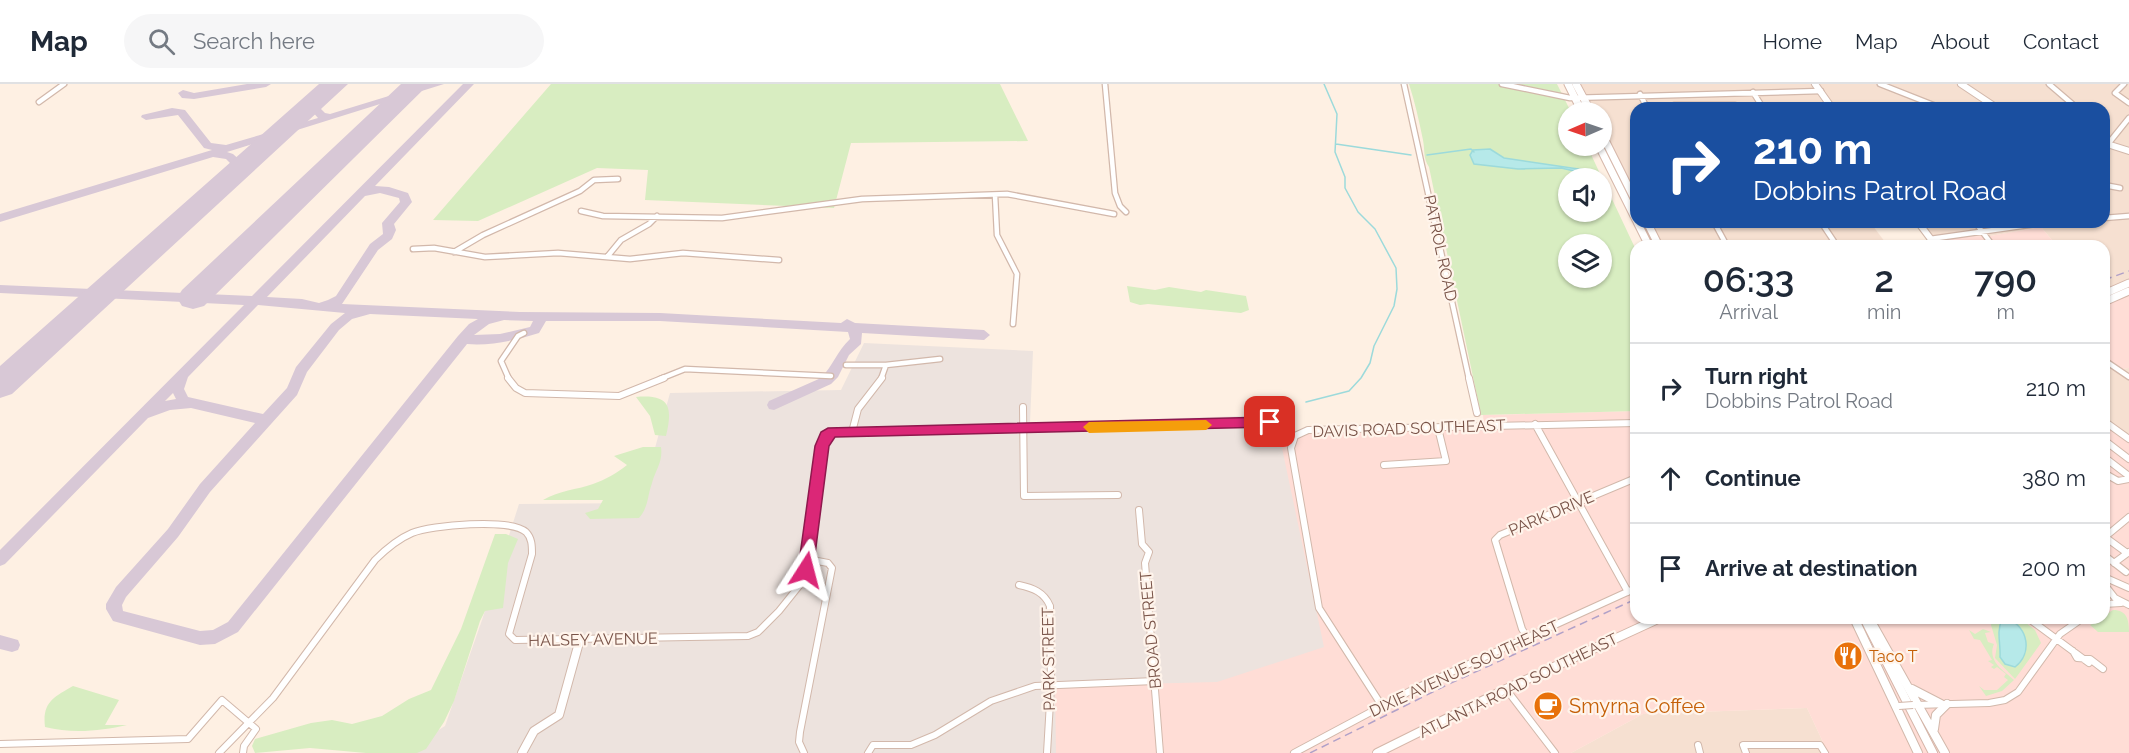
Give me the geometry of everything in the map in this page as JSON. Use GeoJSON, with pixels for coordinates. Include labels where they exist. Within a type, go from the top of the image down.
{"type":"FeatureCollection","features":[{"type":"Feature","properties":{"kind":"main road"},"geometry":{"type":"LineString","coordinates":[[1568,84],[1577,102]]}},
{"type":"Feature","properties":{"kind":"main road"},"geometry":{"type":"LineString","coordinates":[[1576,84],[1585,102]]}},
{"type":"Feature","properties":{"kind":"main road"},"geometry":{"type":"LineString","coordinates":[[1612,154],[1630,190]]}},
{"type":"Feature","properties":{"kind":"main road"},"geometry":{"type":"LineString","coordinates":[[1604,156],[1630,207]]}},
{"type":"Feature","properties":{"kind":"main road"},"geometry":{"type":"LineString","coordinates":[[2110,291],[2129,283]]}},
{"type":"Feature","properties":{"kind":"main road"},"geometry":{"type":"LineString","coordinates":[[2110,299],[2129,291]]}},
{"type":"Feature","properties":{"kind":"main road","name":"ATLANTA ROAD SOUTHEAST"},"geometry":{"type":"LineString","coordinates":[[1377,753],[1506,689],[1647,624]]}},
{"type":"Feature","properties":{"kind":"main road"},"geometry":{"type":"LineString","coordinates":[[1863,624],[1928,753]]}},
{"type":"Feature","properties":{"kind":"main road"},"geometry":{"type":"LineString","coordinates":[[1867,624],[1933,753]]}},
{"type":"Feature","properties":{"kind":"street"},"geometry":{"type":"LineString","coordinates":[[39,102],[64,84]]}},
{"type":"Feature","properties":{"kind":"street"},"geometry":{"type":"LineString","coordinates":[[1106,84],[1115,193],[1120,206],[1126,212]]}},
{"type":"Feature","properties":{"kind":"street","name":"PATROL ROAD"},"geometry":{"type":"LineString","coordinates":[[1404,84],[1477,413]]}},
{"type":"Feature","properties":{"kind":"street"},"geometry":{"type":"LineString","coordinates":[[1502,84],[1575,98],[1640,94],[1821,92]]}},
{"type":"Feature","properties":{"kind":"street"},"geometry":{"type":"LineString","coordinates":[[1815,84],[1828,102]]}},
{"type":"Feature","properties":{"kind":"street"},"geometry":{"type":"LineString","coordinates":[[1880,84],[1926,102]]}},
{"type":"Feature","properties":{"kind":"street"},"geometry":{"type":"LineString","coordinates":[[1961,84],[1988,102]]}},
{"type":"Feature","properties":{"kind":"street"},"geometry":{"type":"LineString","coordinates":[[2049,84],[2070,102]]}},
{"type":"Feature","properties":{"kind":"street"},"geometry":{"type":"LineString","coordinates":[[2124,84],[2115,93],[2129,103]]}},
{"type":"Feature","properties":{"kind":"street"},"geometry":{"type":"LineString","coordinates":[[1753,92],[1759,102]]}},
{"type":"Feature","properties":{"kind":"street"},"geometry":{"type":"LineString","coordinates":[[1640,94],[1644,102]]}},
{"type":"Feature","properties":{"kind":"street"},"geometry":{"type":"LineString","coordinates":[[2110,138],[2128,121]]}},
{"type":"Feature","properties":{"kind":"street"},"geometry":{"type":"LineString","coordinates":[[2110,144],[2129,151]]}},
{"type":"Feature","properties":{"kind":"street"},"geometry":{"type":"LineString","coordinates":[[454,252],[483,235],[580,191],[594,180],[618,178]]}},
{"type":"Feature","properties":{"kind":"street"},"geometry":{"type":"LineString","coordinates":[[2110,186],[2120,188]]}},
{"type":"Feature","properties":{"kind":"street"},"geometry":{"type":"LineString","coordinates":[[581,211],[603,216],[722,218],[862,199],[1014,194],[1114,214]]}},
{"type":"Feature","properties":{"kind":"street"},"geometry":{"type":"LineString","coordinates":[[995,195],[997,235],[1017,274],[1013,324]]}},
{"type":"Feature","properties":{"kind":"street"},"geometry":{"type":"LineString","coordinates":[[607,257],[621,240],[649,224],[657,216]]}},
{"type":"Feature","properties":{"kind":"street"},"geometry":{"type":"LineString","coordinates":[[2110,218],[2129,216]]}},
{"type":"Feature","properties":{"kind":"street"},"geometry":{"type":"LineString","coordinates":[[1922,228],[1930,239],[2010,228]]}},
{"type":"Feature","properties":{"kind":"street"},"geometry":{"type":"LineString","coordinates":[[1980,228],[1989,240]]}},
{"type":"Feature","properties":{"kind":"street"},"geometry":{"type":"LineString","coordinates":[[413,249],[425,248],[474,257],[558,253],[630,259],[683,253],[779,261]]}},
{"type":"Feature","properties":{"kind":"street"},"geometry":{"type":"LineString","coordinates":[[524,333],[518,336],[501,361],[517,391],[525,393],[619,396],[685,369],[831,376]]}},
{"type":"Feature","properties":{"kind":"street"},"geometry":{"type":"LineString","coordinates":[[846,365],[886,365],[940,359]]}},
{"type":"Feature","properties":{"kind":"street"},"geometry":{"type":"LineString","coordinates":[[2110,364],[2129,377]]}},
{"type":"Feature","properties":{"kind":"street"},"geometry":{"type":"LineString","coordinates":[[886,365],[882,378],[858,409],[852,432],[1270,422]]}},
{"type":"Feature","properties":{"kind":"street"},"geometry":{"type":"LineString","coordinates":[[1023,407],[1024,496],[1118,495]]}},
{"type":"Feature","properties":{"kind":"street","name":"DAVIS ROAD SOUTHEAST"},"geometry":{"type":"LineString","coordinates":[[1382,706],[1319,608],[1291,448],[1295,436],[1308,430],[1630,423]]}},
{"type":"Feature","properties":{"kind":"street"},"geometry":{"type":"LineString","coordinates":[[1535,424],[1628,592]]}},
{"type":"Feature","properties":{"kind":"street"},"geometry":{"type":"LineString","coordinates":[[2110,425],[2129,439]]}},
{"type":"Feature","properties":{"kind":"street"},"geometry":{"type":"LineString","coordinates":[[1384,465],[1446,461],[1438,428]]}},
{"type":"Feature","properties":{"kind":"street","name":"HALSEY AVENUE"},"geometry":{"type":"LineString","coordinates":[[219,753],[273,698],[375,560],[393,544],[418,531],[500,525],[509,525],[524,530],[531,540],[533,552],[509,634],[515,640],[748,636],[758,632],[803,581],[822,446],[826,436],[833,432],[852,432]]}},
{"type":"Feature","properties":{"kind":"street"},"geometry":{"type":"LineString","coordinates":[[2110,445],[2129,459]]}},
{"type":"Feature","properties":{"kind":"street"},"geometry":{"type":"LineString","coordinates":[[2110,462],[2129,477],[2120,481],[2110,476]]}},
{"type":"Feature","properties":{"kind":"street","name":"PARK DRIVE"},"geometry":{"type":"LineString","coordinates":[[1527,637],[1522,629],[1495,540],[1500,535],[1630,480]]}},
{"type":"Feature","properties":{"kind":"street","name":"BROAD STREET"},"geometry":{"type":"LineString","coordinates":[[1139,510],[1142,544],[1149,552],[1145,563],[1160,753]]}},
{"type":"Feature","properties":{"kind":"street"},"geometry":{"type":"LineString","coordinates":[[2110,533],[2129,517]]}},
{"type":"Feature","properties":{"kind":"street"},"geometry":{"type":"LineString","coordinates":[[2110,540],[2128,553],[2114,563]]}},
{"type":"Feature","properties":{"kind":"street"},"geometry":{"type":"LineString","coordinates":[[804,753],[800,742],[800,732],[832,568],[828,563],[807,559]]}},
{"type":"Feature","properties":{"kind":"street"},"geometry":{"type":"LineString","coordinates":[[2110,560],[2126,572]]}},
{"type":"Feature","properties":{"kind":"street"},"geometry":{"type":"LineString","coordinates":[[2110,580],[2125,586]]}},
{"type":"Feature","properties":{"kind":"street","name":"PARK STREET"},"geometry":{"type":"LineString","coordinates":[[1018,585],[1030,587],[1048,600],[1051,686],[1047,753]]}},
{"type":"Feature","properties":{"kind":"street"},"geometry":{"type":"LineString","coordinates":[[2125,586],[2110,586],[2110,592],[2126,605]]}},
{"type":"Feature","properties":{"kind":"street","name":"DIXIE AVENUE SOUTHEAST"},"geometry":{"type":"LineString","coordinates":[[1294,753],[1382,706],[1628,592]]}},
{"type":"Feature","properties":{"kind":"street"},"geometry":{"type":"LineString","coordinates":[[2110,604],[2126,605]]}},
{"type":"Feature","properties":{"kind":"street"},"geometry":{"type":"LineString","coordinates":[[1857,624],[1917,753]]}},
{"type":"Feature","properties":{"kind":"street"},"geometry":{"type":"LineString","coordinates":[[1872,624],[1945,753]]}},
{"type":"Feature","properties":{"kind":"street"},"geometry":{"type":"LineString","coordinates":[[2035,624],[2073,651],[2077,658],[2087,661],[2090,659],[2103,669]]}},
{"type":"Feature","properties":{"kind":"street"},"geometry":{"type":"LineString","coordinates":[[1897,706],[1995,702],[2014,695],[2055,640],[2074,624]]}},
{"type":"Feature","properties":{"kind":"street"},"geometry":{"type":"LineString","coordinates":[[522,753],[529,734],[549,724],[559,715],[580,639]]}},
{"type":"Feature","properties":{"kind":"street"},"geometry":{"type":"LineString","coordinates":[[868,753],[873,746],[911,745],[935,735],[991,701],[1018,690],[1051,686],[1155,681]]}},
{"type":"Feature","properties":{"kind":"street"},"geometry":{"type":"LineString","coordinates":[[1907,684],[1914,691],[1944,704]]}},
{"type":"Feature","properties":{"kind":"street"},"geometry":{"type":"LineString","coordinates":[[1506,689],[1555,753]]}},
{"type":"Feature","properties":{"kind":"street"},"geometry":{"type":"LineString","coordinates":[[0,744],[188,739],[222,700],[233,707],[256,729],[244,746],[243,753]]}},
{"type":"Feature","properties":{"kind":"street"},"geometry":{"type":"LineString","coordinates":[[1935,735],[1933,724],[1944,704]]}},
{"type":"Feature","properties":{"kind":"street"},"geometry":{"type":"LineString","coordinates":[[1698,745],[1701,753]]}},
{"type":"Feature","properties":{"kind":"street"},"geometry":{"type":"LineString","coordinates":[[1746,753],[1743,745],[1820,745],[1825,753]]}},
{"type":"Feature","properties":{"kind":"shaded area"},"geometry":{"type":"Polygon","coordinates":[[[1581,84],[2129,84],[2129,280],[2110,300],[2110,240],[2052,240],[2042,228],[2110,228],[2110,102],[1630,102],[1630,182],[1612,146],[1612,102],[1590,102],[1581,84]]]}},
{"type":"Feature","properties":{"kind":"shaded area"},"geometry":{"type":"Polygon","coordinates":[[[1654,228],[1874,228],[1884,240],[1661,240],[1654,228]]]}},
{"type":"Feature","properties":{"kind":"shaded area"},"geometry":{"type":"Polygon","coordinates":[[[1923,228],[2035,228],[1990,236],[1930,237],[1923,228]]]}},
{"type":"Feature","properties":{"kind":"shaded area"},"geometry":{"type":"Polygon","coordinates":[[[2042,228],[2052,240],[1932,240],[1930,237],[1990,236],[2042,228]]]}},
{"type":"Feature","properties":{"kind":"shaded area"},"geometry":{"type":"Polygon","coordinates":[[[2129,280],[2129,368],[2121,369],[2110,362],[2110,300],[2129,280]]]}},
{"type":"Feature","properties":{"kind":"shaded area"},"geometry":{"type":"Polygon","coordinates":[[[864,343],[1033,351],[1030,423],[1275,415],[1324,647],[1217,682],[1055,686],[1056,753],[411,753],[413,746],[445,726],[519,504],[640,503],[670,393],[841,390],[864,343]]]}},
{"type":"Feature","properties":{"kind":"shaded area"},"geometry":{"type":"Polygon","coordinates":[[[2110,363],[2121,369],[2129,368],[2129,436],[2110,421],[2110,363]]]}},
{"type":"Feature","properties":{"kind":"shaded area"},"geometry":{"type":"Polygon","coordinates":[[[1630,411],[1630,624],[2110,624],[2110,421],[2129,436],[2129,753],[1828,753],[1807,708],[1643,714],[1571,753],[1050,753],[1048,679],[1152,551],[1286,435],[1285,433],[1327,426],[1484,425],[1483,415],[1630,411]]]}},
{"type":"Feature","properties":{"kind":"shaded area"},"geometry":{"type":"Polygon","coordinates":[[[1807,708],[1828,753],[1571,753],[1643,714],[1807,708]]]}},
{"type":"Feature","properties":{"kind":"green space"},"geometry":{"type":"Polygon","coordinates":[[[551,84],[1000,84],[1028,141],[851,143],[834,208],[645,200],[648,170],[597,168],[478,221],[433,220],[551,84]]]}},
{"type":"Feature","properties":{"kind":"green space"},"geometry":{"type":"Polygon","coordinates":[[[1409,84],[1557,84],[1566,102],[1558,102],[1558,156],[1592,156],[1597,168],[1558,168],[1558,222],[1612,222],[1612,199],[1631,240],[1630,411],[1481,415],[1409,84]]]}},
{"type":"Feature","properties":{"kind":"green space"},"geometry":{"type":"Polygon","coordinates":[[[1127,286],[1155,290],[1169,287],[1201,292],[1206,290],[1246,296],[1249,310],[1241,313],[1140,305],[1130,302],[1127,286]]]}},
{"type":"Feature","properties":{"kind":"green space"},"geometry":{"type":"Polygon","coordinates":[[[636,397],[656,398],[666,404],[669,417],[666,436],[655,435],[650,416],[636,397]]]}},
{"type":"Feature","properties":{"kind":"green space"},"geometry":{"type":"Polygon","coordinates":[[[643,447],[661,447],[661,452],[646,505],[639,518],[590,519],[585,513],[598,509],[603,500],[543,500],[606,478],[627,465],[614,456],[643,447]]]}},
{"type":"Feature","properties":{"kind":"green space"},"geometry":{"type":"Polygon","coordinates":[[[495,534],[506,534],[518,539],[508,563],[503,608],[485,611],[454,701],[444,722],[426,749],[417,753],[366,753],[310,748],[255,753],[252,746],[255,739],[311,723],[332,720],[352,724],[382,716],[409,699],[431,690],[461,629],[495,534]]]}},
{"type":"Feature","properties":{"kind":"green space"},"geometry":{"type":"Polygon","coordinates":[[[2118,610],[2124,614],[2129,632],[2098,632],[2090,625],[2110,624],[2110,612],[2118,610]]]}},
{"type":"Feature","properties":{"kind":"green space"},"geometry":{"type":"Polygon","coordinates":[[[2028,624],[2035,630],[2041,643],[2015,679],[1995,658],[1997,645],[1991,625],[2028,624]]]}},
{"type":"Feature","properties":{"kind":"green space"},"geometry":{"type":"Polygon","coordinates":[[[1983,629],[1991,632],[1985,633],[1988,642],[1994,644],[1992,650],[1994,660],[2014,680],[2002,691],[1986,696],[1979,686],[1984,690],[1997,690],[2008,680],[2004,677],[2006,674],[1997,667],[1994,669],[1991,667],[1994,665],[1988,661],[1992,660],[1980,640],[1974,639],[1969,630],[1975,634],[1983,629]]]}},
{"type":"Feature","properties":{"kind":"green space"},"geometry":{"type":"Polygon","coordinates":[[[73,686],[119,700],[105,725],[127,725],[86,731],[45,727],[45,712],[51,701],[73,686]]]}},
{"type":"Feature","properties":{"kind":"water"},"geometry":{"type":"Polygon","coordinates":[[[1490,149],[1504,158],[1572,168],[1518,169],[1474,164],[1470,155],[1473,150],[1490,149]]]}},
{"type":"Feature","properties":{"kind":"water"},"geometry":{"type":"Polygon","coordinates":[[[2000,624],[2016,624],[2024,634],[2026,648],[2021,661],[2015,667],[2005,664],[2000,657],[2000,624]]]}},
{"type":"Feature","properties":{"kind":"waterway"},"geometry":{"type":"LineString","coordinates":[[1306,402],[1349,391],[1361,378],[1370,363],[1374,346],[1394,306],[1397,289],[1396,268],[1375,229],[1358,212],[1345,188],[1345,177],[1335,152],[1337,114],[1324,84]]}},
{"type":"Feature","properties":{"kind":"waterway"},"geometry":{"type":"LineString","coordinates":[[1336,144],[1411,155]]}},
{"type":"Feature","properties":{"kind":"waterway"},"geometry":{"type":"LineString","coordinates":[[1427,155],[1471,149],[1474,152]]}},
{"type":"Feature","properties":{"kind":"taxiway"},"geometry":{"type":"LineString","coordinates":[[183,93],[186,96],[194,96],[266,84]]}},
{"type":"Feature","properties":{"kind":"taxiway"},"geometry":{"type":"LineString","coordinates":[[331,117],[439,84]]}},
{"type":"Feature","properties":{"kind":"taxiway"},"geometry":{"type":"LineString","coordinates":[[255,301],[469,84]]}},
{"type":"Feature","properties":{"kind":"taxiway"},"geometry":{"type":"LineString","coordinates":[[321,97],[316,110],[322,116],[331,117]]}},
{"type":"Feature","properties":{"kind":"taxiway"},"geometry":{"type":"LineString","coordinates":[[146,117],[172,111],[181,112],[208,146],[224,148]]}},
{"type":"Feature","properties":{"kind":"taxiway"},"geometry":{"type":"LineString","coordinates":[[0,218],[331,117]]}},
{"type":"Feature","properties":{"kind":"taxiway"},"geometry":{"type":"LineString","coordinates":[[215,154],[229,156],[236,162],[236,169],[229,179]]}},
{"type":"Feature","properties":{"kind":"taxiway"},"geometry":{"type":"LineString","coordinates":[[319,307],[332,304],[340,299],[374,247],[388,236],[390,230],[388,223],[406,202],[404,196],[380,189],[364,193]]}},
{"type":"Feature","properties":{"kind":"taxiway"},"geometry":{"type":"LineString","coordinates":[[0,289],[255,301]]}},
{"type":"Feature","properties":{"kind":"taxiway"},"geometry":{"type":"LineString","coordinates":[[0,560],[255,301]]}},
{"type":"Feature","properties":{"kind":"taxiway"},"geometry":{"type":"LineString","coordinates":[[255,301],[302,303],[319,307]]}},
{"type":"Feature","properties":{"kind":"taxiway"},"geometry":{"type":"LineString","coordinates":[[319,307],[369,309]]}},
{"type":"Feature","properties":{"kind":"taxiway"},"geometry":{"type":"LineString","coordinates":[[266,420],[292,391],[301,370],[335,327],[348,316],[369,309]]}},
{"type":"Feature","properties":{"kind":"taxiway"},"geometry":{"type":"LineString","coordinates":[[369,309],[542,316]]}},
{"type":"Feature","properties":{"kind":"taxiway"},"geometry":{"type":"LineString","coordinates":[[463,339],[473,327],[485,320],[502,316]]}},
{"type":"Feature","properties":{"kind":"taxiway"},"geometry":{"type":"LineString","coordinates":[[463,339],[491,339],[527,333],[535,330],[542,316]]}},
{"type":"Feature","properties":{"kind":"taxiway"},"geometry":{"type":"LineString","coordinates":[[542,316],[660,317],[852,328]]}},
{"type":"Feature","properties":{"kind":"taxiway"},"geometry":{"type":"LineString","coordinates":[[847,323],[852,328]]}},
{"type":"Feature","properties":{"kind":"taxiway"},"geometry":{"type":"LineString","coordinates":[[774,405],[826,381],[833,374],[844,352],[856,341],[856,332],[852,328]]}},
{"type":"Feature","properties":{"kind":"taxiway"},"geometry":{"type":"LineString","coordinates":[[852,328],[984,335]]}},
{"type":"Feature","properties":{"kind":"taxiway"},"geometry":{"type":"LineString","coordinates":[[266,420],[205,488],[173,533],[121,592],[114,604],[118,616],[200,638],[215,637],[233,627],[463,339]]}},
{"type":"Feature","properties":{"kind":"taxiway"},"geometry":{"type":"LineString","coordinates":[[182,376],[177,389],[184,401],[266,420]]}},
{"type":"Feature","properties":{"kind":"taxiway"},"geometry":{"type":"LineString","coordinates":[[149,413],[169,405],[189,403]]}},
{"type":"Feature","properties":{"kind":"taxiway"},"geometry":{"type":"LineString","coordinates":[[0,642],[12,645]]}},
{"type":"Feature","properties":{"kind":"runway"},"geometry":{"type":"LineString","coordinates":[[0,385],[335,84]]}},
{"type":"Feature","properties":{"kind":"runway"},"geometry":{"type":"LineString","coordinates":[[193,298],[416,84]]}},
{"type":"Feature","properties":{"kind":"railway"},"geometry":{"type":"LineString","coordinates":[[2110,278],[2129,271]]}},
{"type":"Feature","properties":{"kind":"railway"},"geometry":{"type":"LineString","coordinates":[[1310,753],[1449,684],[1630,602]]}},
{"type":"Feature","properties":{"kind":"slow traffic"},"geometry":{"type":"LineString","coordinates":[[1089,427],[1206,425]]}},
{"type":"Feature","properties":{"kind":"place","name":"Taco T"},"geometry":{"type":"Point","coordinates":[1848,656]}},
{"type":"Feature","properties":{"kind":"place","name":"Smyrna Coffee"},"geometry":{"type":"Point","coordinates":[1548,706]}},
{"type":"Feature","properties":{"kind":"route"},"geometry":{"type":"LineString","coordinates":[[806,570],[823,440],[833,432],[1270,422]]}}]}
